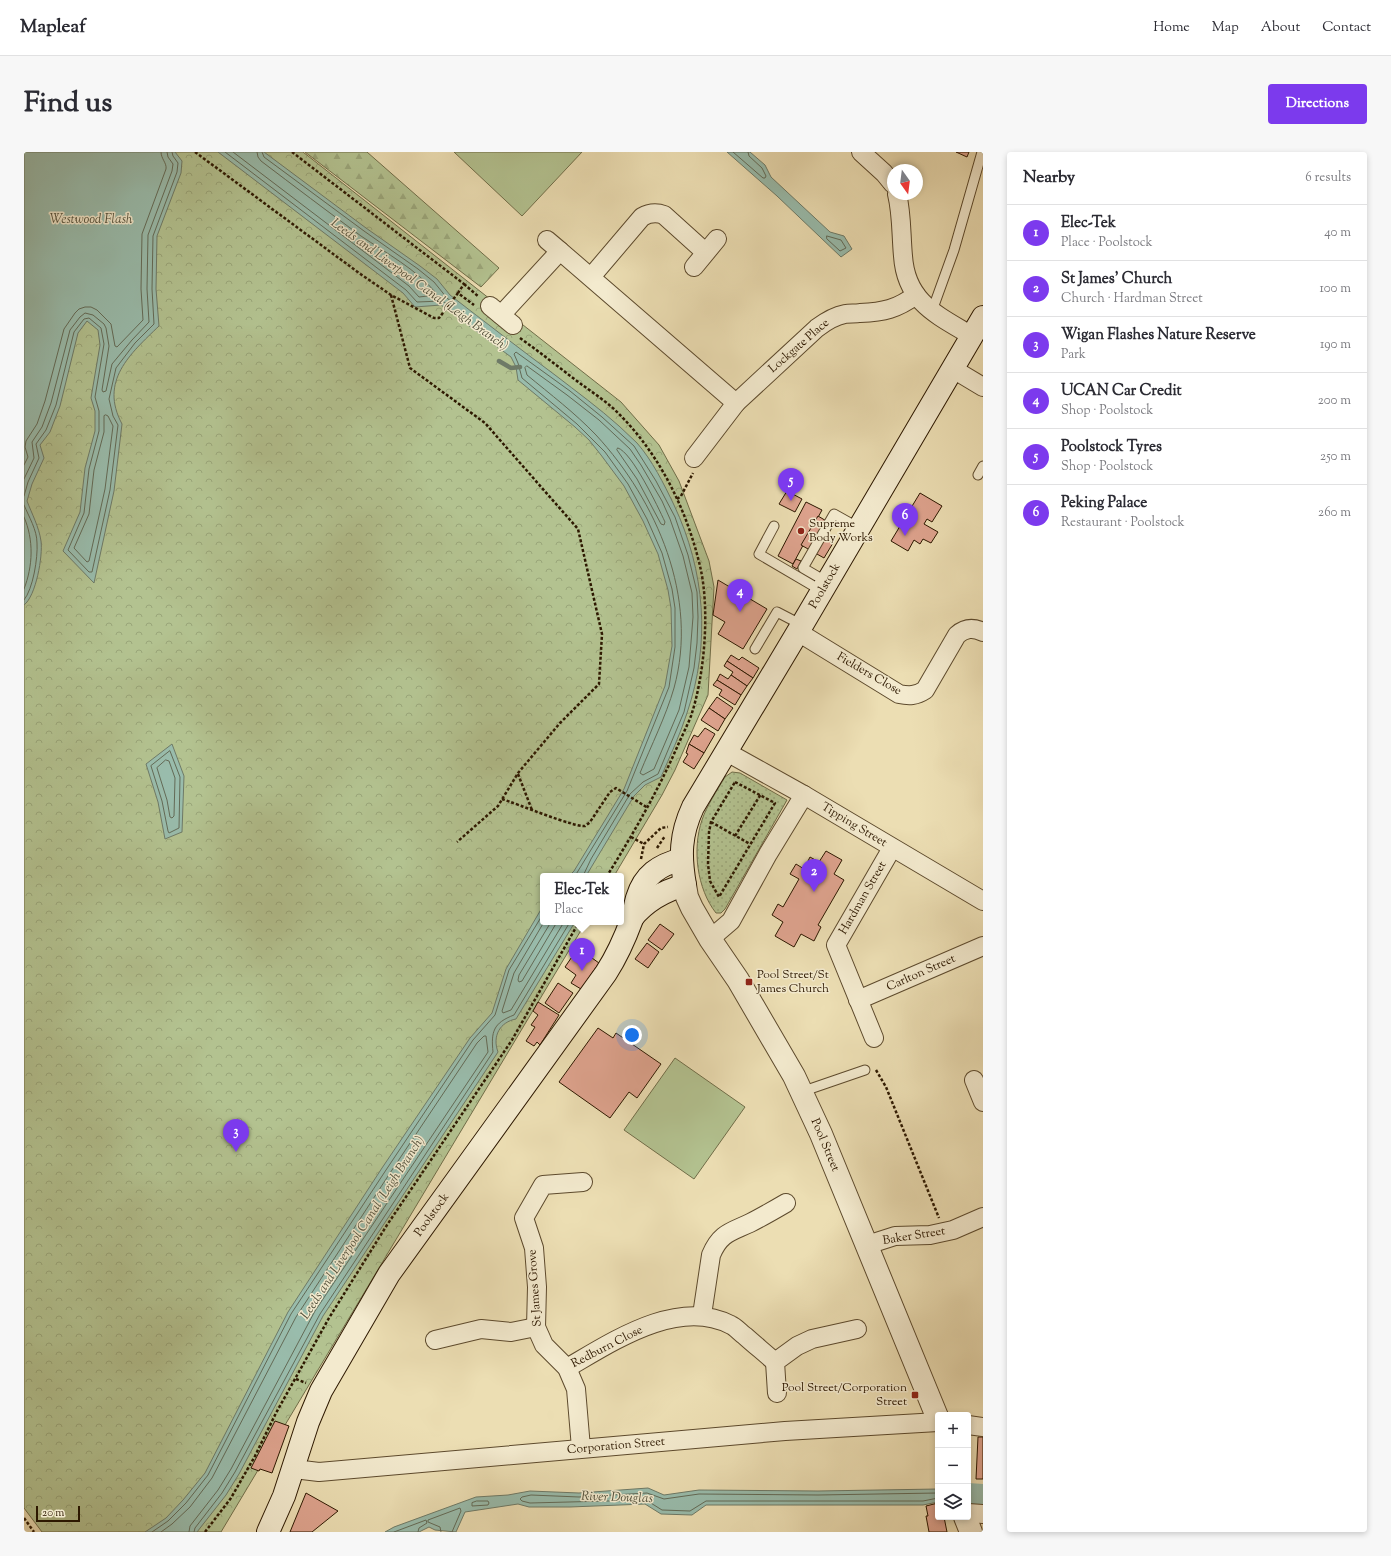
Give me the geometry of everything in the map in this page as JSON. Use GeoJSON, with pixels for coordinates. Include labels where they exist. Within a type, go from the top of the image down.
{"type":"FeatureCollection","features":[{"type":"Feature","properties":{"kind":"main road","name":"Poolstock"},"geometry":{"type":"LineString","coordinates":[[632,918],[648,902],[667,891],[685,885],[682,859],[682,839],[692,807],[800,629],[983,318]]}},
{"type":"Feature","properties":{"kind":"main road","name":"Poolstock"},"geometry":{"type":"LineString","coordinates":[[268,1532],[284,1496],[308,1422],[321,1391],[389,1274],[606,973],[620,947],[632,918],[644,882],[660,867],[682,859]]}},
{"type":"Feature","properties":{"kind":"main road","name":"Pool Street"},"geometry":{"type":"LineString","coordinates":[[685,885],[687,896],[692,908],[710,939],[738,980],[794,1076],[821,1134],[935,1412]]}},
{"type":"Feature","properties":{"kind":"main road"},"geometry":{"type":"LineString","coordinates":[[966,1520],[971,1532]]}},
{"type":"Feature","properties":{"kind":"street"},"geometry":{"type":"LineString","coordinates":[[860,152],[887,177]]}},
{"type":"Feature","properties":{"kind":"street"},"geometry":{"type":"LineString","coordinates":[[898,200],[901,219],[903,257],[905,270],[910,284],[916,295],[928,309],[972,336]]}},
{"type":"Feature","properties":{"kind":"street"},"geometry":{"type":"LineString","coordinates":[[592,277],[642,217],[653,213],[664,215],[711,246],[694,268]]}},
{"type":"Feature","properties":{"kind":"street"},"geometry":{"type":"LineString","coordinates":[[500,318],[553,245],[592,277],[736,403]]}},
{"type":"Feature","properties":{"kind":"street","name":"Lockgate Place"},"geometry":{"type":"LineString","coordinates":[[694,458],[736,403],[816,328],[832,318],[845,314],[879,312],[893,309],[905,304],[916,295]]}},
{"type":"Feature","properties":{"kind":"street"},"geometry":{"type":"LineString","coordinates":[[953,369],[983,387]]}},
{"type":"Feature","properties":{"kind":"street","name":"Fielders Close"},"geometry":{"type":"LineString","coordinates":[[800,629],[899,694],[910,695],[919,694],[925,690],[957,635],[962,631],[974,629],[983,632]]}},
{"type":"Feature","properties":{"kind":"street","name":"Tipping Street"},"geometry":{"type":"LineString","coordinates":[[725,751],[804,795],[983,901]]}},
{"type":"Feature","properties":{"kind":"street"},"geometry":{"type":"LineString","coordinates":[[710,939],[730,921],[804,795]]}},
{"type":"Feature","properties":{"kind":"street","name":"Hardman Street"},"geometry":{"type":"LineString","coordinates":[[874,1038],[836,945],[892,848]]}},
{"type":"Feature","properties":{"kind":"street","name":"Carlton Street"},"geometry":{"type":"LineString","coordinates":[[858,1000],[983,946]]}},
{"type":"Feature","properties":{"kind":"street"},"geometry":{"type":"LineString","coordinates":[[974,1080],[983,1102]]}},
{"type":"Feature","properties":{"kind":"street","name":"St James Grove"},"geometry":{"type":"LineString","coordinates":[[581,1448],[576,1389],[567,1368],[544,1345],[536,1327],[537,1287],[534,1248],[524,1218],[543,1185],[583,1182]]}},
{"type":"Feature","properties":{"kind":"street"},"geometry":{"type":"LineString","coordinates":[[702,1315],[711,1255],[714,1247],[728,1232],[750,1223],[786,1203]]}},
{"type":"Feature","properties":{"kind":"street","name":"Baker Street"},"geometry":{"type":"LineString","coordinates":[[867,1245],[895,1236],[930,1235],[953,1230],[983,1218]]}},
{"type":"Feature","properties":{"kind":"street","name":"Redburn Close"},"geometry":{"type":"LineString","coordinates":[[567,1368],[636,1330],[680,1317],[702,1315],[731,1325],[775,1362]]}},
{"type":"Feature","properties":{"kind":"street"},"geometry":{"type":"LineString","coordinates":[[435,1340],[481,1329],[511,1332],[536,1327]]}},
{"type":"Feature","properties":{"kind":"street"},"geometry":{"type":"LineString","coordinates":[[778,1393],[775,1362],[797,1346],[812,1339],[857,1329]]}},
{"type":"Feature","properties":{"kind":"street","name":"Corporation Street"},"geometry":{"type":"LineString","coordinates":[[294,1469],[319,1472],[581,1448],[935,1422]]}},
{"type":"Feature","properties":{"kind":"street"},"geometry":{"type":"LineString","coordinates":[[971,1425],[983,1427]]}},
{"type":"Feature","properties":{"kind":"street"},"geometry":{"type":"LineString","coordinates":[[971,1513],[983,1514]]}},
{"type":"Feature","properties":{"kind":"lane"},"geometry":{"type":"LineString","coordinates":[[932,311],[954,250],[982,152]]}},
{"type":"Feature","properties":{"kind":"lane"},"geometry":{"type":"LineString","coordinates":[[978,475],[983,466]]}},
{"type":"Feature","properties":{"kind":"lane"},"geometry":{"type":"LineString","coordinates":[[774,526],[759,554],[825,586]]}},
{"type":"Feature","properties":{"kind":"lane"},"geometry":{"type":"LineString","coordinates":[[755,649],[777,612],[800,629]]}},
{"type":"Feature","properties":{"kind":"lane"},"geometry":{"type":"LineString","coordinates":[[801,1092],[865,1070]]}},
{"type":"Feature","properties":{"kind":"path"},"geometry":{"type":"LineString","coordinates":[[195,152],[359,273],[434,318],[439,318],[464,284],[292,152]]}},
{"type":"Feature","properties":{"kind":"path"},"geometry":{"type":"LineString","coordinates":[[392,294],[410,368],[485,423],[578,529],[602,634],[598,684],[560,723],[518,773],[498,806],[457,842]]}},
{"type":"Feature","properties":{"kind":"path"},"geometry":{"type":"LineString","coordinates":[[458,294],[500,318],[614,408],[653,456],[663,472],[677,499],[700,566],[705,616],[703,668],[691,716],[666,773],[648,808],[609,873]]}},
{"type":"Feature","properties":{"kind":"path"},"geometry":{"type":"LineString","coordinates":[[677,499],[681,496],[694,472],[694,458]]}},
{"type":"Feature","properties":{"kind":"path"},"geometry":{"type":"LineString","coordinates":[[518,773],[532,810]]}},
{"type":"Feature","properties":{"kind":"path"},"geometry":{"type":"LineString","coordinates":[[735,836],[772,777]]}},
{"type":"Feature","properties":{"kind":"path"},"geometry":{"type":"LineString","coordinates":[[734,782],[775,803],[719,897],[710,881],[708,864],[709,832],[711,822],[734,782]]}},
{"type":"Feature","properties":{"kind":"path"},"geometry":{"type":"LineString","coordinates":[[502,799],[565,822],[586,826],[610,792],[616,788],[648,808]]}},
{"type":"Feature","properties":{"kind":"path"},"geometry":{"type":"LineString","coordinates":[[711,822],[768,854]]}},
{"type":"Feature","properties":{"kind":"path"},"geometry":{"type":"LineString","coordinates":[[641,860],[644,844],[661,828],[671,826],[655,852]]}},
{"type":"Feature","properties":{"kind":"path"},"geometry":{"type":"LineString","coordinates":[[631,837],[644,844]]}},
{"type":"Feature","properties":{"kind":"path"},"geometry":{"type":"LineString","coordinates":[[205,1532],[231,1498],[329,1318],[387,1225],[512,1040],[578,925]]}},
{"type":"Feature","properties":{"kind":"path"},"geometry":{"type":"LineString","coordinates":[[865,1070],[875,1068],[886,1087],[944,1232]]}},
{"type":"Feature","properties":{"kind":"path"},"geometry":{"type":"LineString","coordinates":[[24,1518],[34,1532]]}},
{"type":"Feature","properties":{"kind":"green space"},"geometry":{"type":"Polygon","coordinates":[[[24,152],[303,152],[621,402],[659,445],[679,481],[709,561],[714,587],[708,695],[675,770],[616,873],[540,873],[540,925],[584,925],[221,1532],[42,1532],[24,1508],[24,152]]]}},
{"type":"Feature","properties":{"kind":"green space"},"geometry":{"type":"Polygon","coordinates":[[[305,152],[367,152],[499,268],[481,287],[305,152]]]}},
{"type":"Feature","properties":{"kind":"green space"},"geometry":{"type":"Polygon","coordinates":[[[454,152],[582,152],[522,216],[454,152]]]}},
{"type":"Feature","properties":{"kind":"green space"},"geometry":{"type":"Polygon","coordinates":[[[732,772],[740,773],[787,800],[725,909],[721,913],[716,913],[704,892],[701,881],[698,868],[697,843],[706,809],[725,777],[732,772]]]}},
{"type":"Feature","properties":{"kind":"green space"},"geometry":{"type":"Polygon","coordinates":[[[675,1058],[745,1107],[694,1179],[624,1130],[675,1058]]]}},
{"type":"Feature","properties":{"kind":"water","name":"Westwood Flash"},"geometry":{"type":"Polygon","coordinates":[[[24,152],[175,152],[182,161],[181,173],[157,236],[156,289],[159,326],[128,358],[116,381],[114,394],[116,409],[122,424],[114,491],[94,583],[63,551],[80,512],[85,468],[95,431],[95,411],[91,398],[100,345],[98,330],[87,321],[78,333],[60,406],[50,432],[40,445],[44,458],[32,484],[27,501],[39,531],[41,556],[35,585],[32,593],[24,605],[24,152]]]}},
{"type":"Feature","properties":{"kind":"water","name":"Leeds and Liverpool Canal (Leigh Branch)"},"geometry":{"type":"Polygon","coordinates":[[[218,152],[264,152],[420,266],[437,279],[450,295],[588,400],[619,426],[637,443],[653,465],[666,489],[684,530],[698,581],[702,634],[695,687],[681,729],[661,777],[645,785],[634,796],[588,873],[572,873],[624,789],[665,686],[672,646],[671,608],[668,590],[658,554],[643,521],[624,486],[601,455],[589,440],[575,427],[518,380],[516,367],[511,357],[441,305],[415,307],[403,293],[218,152]]]}},
{"type":"Feature","properties":{"kind":"water"},"geometry":{"type":"Polygon","coordinates":[[[727,152],[750,152],[765,165],[771,177],[830,232],[844,236],[852,249],[841,257],[777,196],[727,152]]]}},
{"type":"Feature","properties":{"kind":"water"},"geometry":{"type":"Polygon","coordinates":[[[172,744],[184,776],[182,832],[165,839],[158,802],[146,764],[172,744]]]}},
{"type":"Feature","properties":{"kind":"water","name":"Leeds and Liverpool Canal (Leigh Branch)"},"geometry":{"type":"Polygon","coordinates":[[[540,911],[540,925],[573,925],[516,1019],[506,1023],[499,1031],[496,1041],[498,1052],[323,1316],[239,1474],[226,1495],[197,1532],[145,1532],[166,1518],[205,1473],[288,1312],[382,1168],[470,1038],[492,1013],[506,969],[540,911]]]}},
{"type":"Feature","properties":{"kind":"water"},"geometry":{"type":"Polygon","coordinates":[[[648,1488],[664,1495],[699,1490],[818,1491],[935,1489],[935,1503],[923,1505],[706,1505],[692,1515],[661,1514],[645,1504],[529,1507],[518,1504],[465,1512],[456,1532],[435,1530],[429,1527],[419,1532],[385,1532],[394,1527],[476,1497],[508,1495],[530,1491],[579,1493],[648,1488]]]}},
{"type":"Feature","properties":{"kind":"building"},"geometry":{"type":"Polygon","coordinates":[[[956,152],[969,152],[967,157],[956,152]]]}},
{"type":"Feature","properties":{"kind":"building"},"geometry":{"type":"Polygon","coordinates":[[[787,491],[802,499],[795,512],[779,504],[787,491]]]}},
{"type":"Feature","properties":{"kind":"building"},"geometry":{"type":"Polygon","coordinates":[[[920,493],[942,506],[932,522],[927,519],[924,524],[938,532],[931,543],[923,539],[920,544],[914,540],[908,551],[891,541],[920,493]]]}},
{"type":"Feature","properties":{"kind":"building","name":"Supreme Body Works"},"geometry":{"type":"Polygon","coordinates":[[[806,502],[822,510],[793,564],[778,556],[806,502]]]}},
{"type":"Feature","properties":{"kind":"building"},"geometry":{"type":"Polygon","coordinates":[[[818,516],[833,525],[825,539],[833,543],[824,558],[801,545],[818,516]]]}},
{"type":"Feature","properties":{"kind":"building"},"geometry":{"type":"Polygon","coordinates":[[[796,559],[801,561],[797,569],[792,566],[796,559]]]}},
{"type":"Feature","properties":{"kind":"building"},"geometry":{"type":"Polygon","coordinates":[[[718,580],[767,609],[743,649],[718,634],[725,622],[713,615],[718,580]]]}},
{"type":"Feature","properties":{"kind":"building"},"geometry":{"type":"Polygon","coordinates":[[[731,655],[739,660],[742,657],[759,668],[753,678],[727,661],[731,655]]]}},
{"type":"Feature","properties":{"kind":"building"},"geometry":{"type":"Polygon","coordinates":[[[727,661],[753,678],[747,686],[731,675],[733,672],[724,666],[727,661]]]}},
{"type":"Feature","properties":{"kind":"building"},"geometry":{"type":"Polygon","coordinates":[[[720,674],[728,679],[731,675],[747,686],[741,695],[717,680],[720,674]]]}},
{"type":"Feature","properties":{"kind":"building"},"geometry":{"type":"Polygon","coordinates":[[[717,680],[741,695],[735,705],[719,695],[722,690],[713,685],[717,680]]]}},
{"type":"Feature","properties":{"kind":"building"},"geometry":{"type":"Polygon","coordinates":[[[717,697],[733,708],[725,719],[709,708],[717,697]]]}},
{"type":"Feature","properties":{"kind":"building"},"geometry":{"type":"Polygon","coordinates":[[[709,708],[725,719],[718,731],[701,720],[709,708]]]}},
{"type":"Feature","properties":{"kind":"building"},"geometry":{"type":"Polygon","coordinates":[[[705,728],[715,734],[704,753],[689,744],[694,735],[698,737],[705,728]]]}},
{"type":"Feature","properties":{"kind":"building"},"geometry":{"type":"Polygon","coordinates":[[[689,744],[704,753],[694,769],[683,762],[688,754],[686,753],[689,744]]]}},
{"type":"Feature","properties":{"kind":"building"},"geometry":{"type":"Polygon","coordinates":[[[826,851],[842,860],[834,874],[844,880],[818,925],[821,927],[814,941],[801,934],[794,947],[775,936],[783,922],[772,915],[778,904],[783,907],[799,879],[790,874],[796,864],[804,869],[810,857],[819,862],[826,851]]]}},
{"type":"Feature","properties":{"kind":"building"},"geometry":{"type":"Polygon","coordinates":[[[660,924],[674,934],[662,950],[648,940],[660,924]]]}},
{"type":"Feature","properties":{"kind":"building"},"geometry":{"type":"Polygon","coordinates":[[[647,943],[659,952],[648,968],[635,959],[647,943]]]}},
{"type":"Feature","properties":{"kind":"building"},"geometry":{"type":"Polygon","coordinates":[[[578,948],[599,963],[581,989],[571,983],[576,975],[565,967],[578,948]]]}},
{"type":"Feature","properties":{"kind":"building"},"geometry":{"type":"Polygon","coordinates":[[[558,983],[573,993],[559,1013],[545,1003],[558,983]]]}},
{"type":"Feature","properties":{"kind":"building"},"geometry":{"type":"Polygon","coordinates":[[[538,1002],[559,1015],[540,1045],[537,1042],[534,1046],[526,1041],[535,1027],[531,1025],[538,1015],[533,1011],[538,1002]]]}},
{"type":"Feature","properties":{"kind":"building"},"geometry":{"type":"Polygon","coordinates":[[[598,1028],[613,1038],[616,1033],[661,1064],[637,1098],[629,1092],[610,1118],[559,1082],[598,1028]]]}},
{"type":"Feature","properties":{"kind":"building"},"geometry":{"type":"Polygon","coordinates":[[[275,1421],[289,1426],[272,1473],[251,1468],[275,1421]]]}},
{"type":"Feature","properties":{"kind":"building"},"geometry":{"type":"Polygon","coordinates":[[[978,1437],[983,1437],[983,1479],[976,1479],[978,1437]]]}},
{"type":"Feature","properties":{"kind":"building"},"geometry":{"type":"Polygon","coordinates":[[[306,1493],[338,1511],[312,1532],[290,1532],[306,1493]]]}},
{"type":"Feature","properties":{"kind":"building"},"geometry":{"type":"Polygon","coordinates":[[[935,1504],[935,1520],[945,1520],[947,1532],[929,1532],[926,1506],[935,1504]]]}},
{"type":"Feature","properties":{"kind":"waterway"},"geometry":{"type":"LineString","coordinates":[[499,361],[511,368],[520,367]]}},
{"type":"Feature","properties":{"kind":"waterway","name":"River Douglas"},"geometry":{"type":"LineString","coordinates":[[971,1496],[983,1497]]}},
{"type":"Feature","properties":{"kind":"place","name":"Poolstock Tyres"},"geometry":{"type":"Point","coordinates":[791,501]}},
{"type":"Feature","properties":{"kind":"place","name":"Supreme Body Works"},"geometry":{"type":"Point","coordinates":[801,531]}},
{"type":"Feature","properties":{"kind":"place","name":"Peking Palace"},"geometry":{"type":"Point","coordinates":[905,536]}},
{"type":"Feature","properties":{"kind":"place","name":"UCAN Car Credit"},"geometry":{"type":"Point","coordinates":[740,612]}},
{"type":"Feature","properties":{"kind":"place","name":"St James' Church"},"geometry":{"type":"Point","coordinates":[814,892]}},
{"type":"Feature","properties":{"kind":"place","name":"Elec-Tek"},"geometry":{"type":"Point","coordinates":[582,971]}},
{"type":"Feature","properties":{"kind":"place","name":"Pool Street/St James Church"},"geometry":{"type":"Point","coordinates":[749,982]}},
{"type":"Feature","properties":{"kind":"place","name":"Wigan Flashes Nature Reserve"},"geometry":{"type":"Point","coordinates":[236,1152]}},
{"type":"Feature","properties":{"kind":"place","name":"Pool Street/Corporation Street"},"geometry":{"type":"Point","coordinates":[915,1395]}}]}
